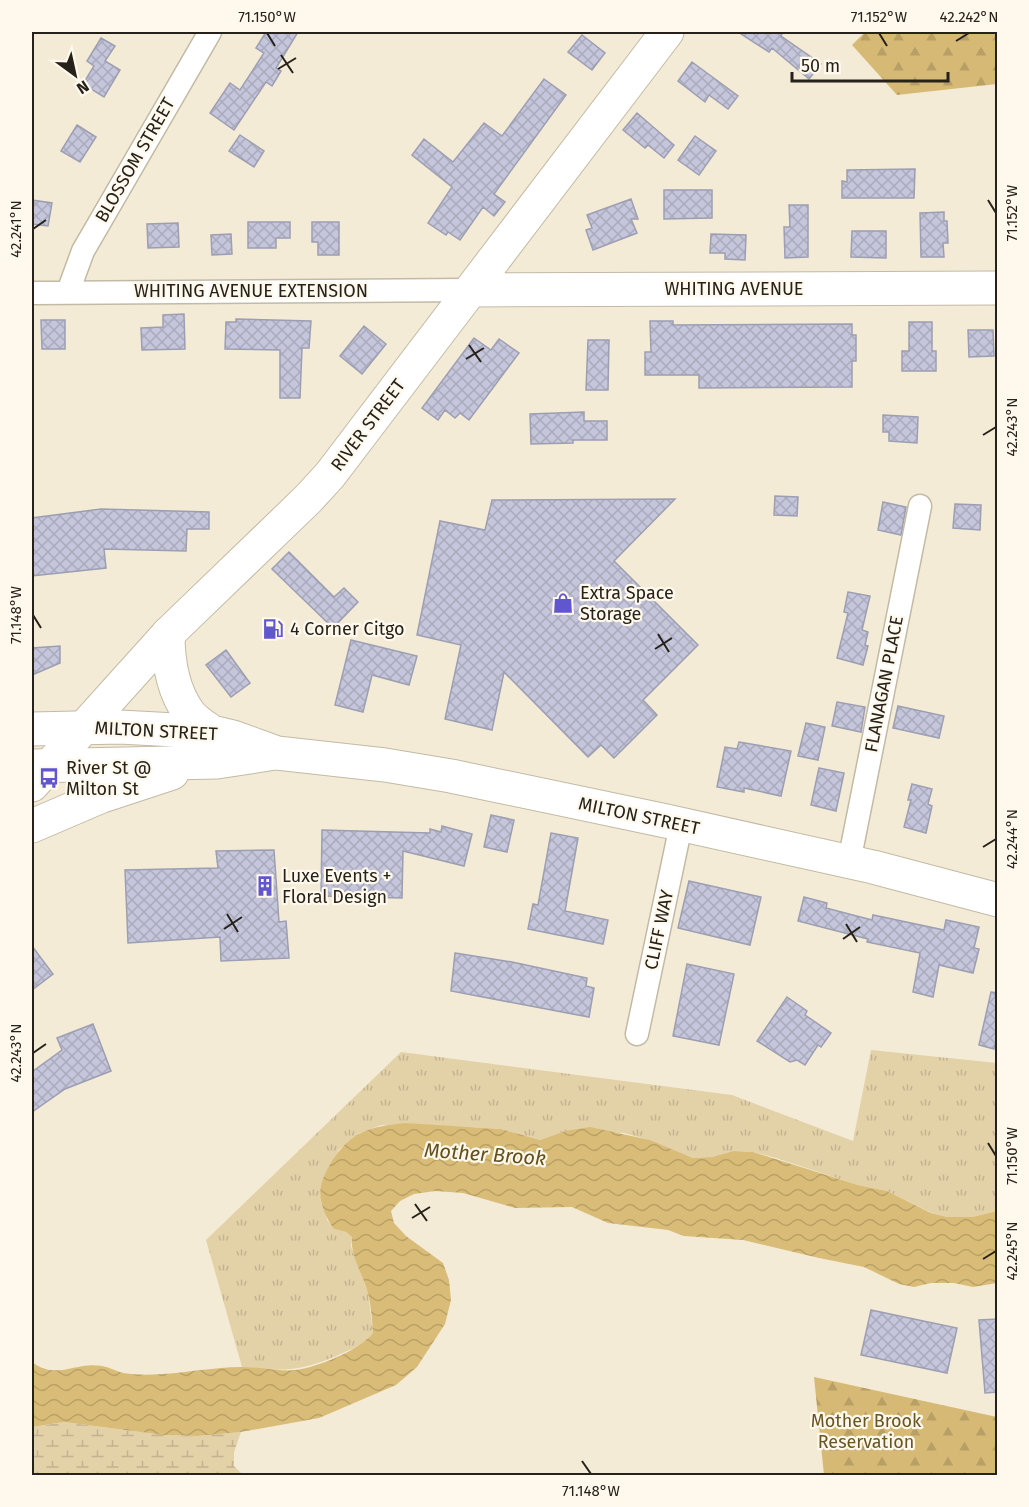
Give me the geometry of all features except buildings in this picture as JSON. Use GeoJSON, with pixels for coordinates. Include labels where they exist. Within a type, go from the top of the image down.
{"type":"FeatureCollection","features":[{"type":"Feature","properties":{"kind":"street","name":"BLOSSOM STREET"},"geometry":{"type":"LineString","coordinates":[[68,292],[82,251],[210,32]]}},
{"type":"Feature","properties":{"kind":"street","name":"RIVER STREET"},"geometry":{"type":"LineString","coordinates":[[37,772],[82,728],[168,634],[316,491],[667,32]]}},
{"type":"Feature","properties":{"kind":"street","name":"WHITING AVENUE"},"geometry":{"type":"LineString","coordinates":[[471,290],[998,288]]}},
{"type":"Feature","properties":{"kind":"street","name":"WHITING AVENUE EXTENSION"},"geometry":{"type":"LineString","coordinates":[[32,292],[471,290]]}},
{"type":"Feature","properties":{"kind":"street","name":"FLANAGAN PLACE"},"geometry":{"type":"LineString","coordinates":[[849,862],[920,506]]}},
{"type":"Feature","properties":{"kind":"street"},"geometry":{"type":"LineString","coordinates":[[32,826],[102,796],[169,774],[215,747],[189,713],[181,698],[169,666],[168,634]]}},
{"type":"Feature","properties":{"kind":"street","name":"MILTON STREET"},"geometry":{"type":"LineString","coordinates":[[32,729],[120,727],[215,747]]}},
{"type":"Feature","properties":{"kind":"street","name":"MILTON STREET"},"geometry":{"type":"LineString","coordinates":[[37,772],[215,747],[233,737],[277,753],[385,765],[451,776],[681,825],[849,862],[998,900]]}},
{"type":"Feature","properties":{"kind":"street","name":"CLIFF WAY"},"geometry":{"type":"LineString","coordinates":[[637,1034],[681,825]]}},
{"type":"Feature","properties":{"kind":"green space"},"geometry":{"type":"Polygon","coordinates":[[[865,32],[997,32],[997,84],[897,95],[852,45],[865,32]]]}},
{"type":"Feature","properties":{"kind":"green space"},"geometry":{"type":"Polygon","coordinates":[[[871,1050],[997,1063],[997,1211],[972,1217],[947,1217],[932,1213],[887,1191],[858,1185],[753,1152],[733,1151],[712,1157],[693,1158],[649,1140],[624,1133],[565,1131],[540,1140],[501,1129],[381,1125],[358,1134],[339,1150],[321,1188],[327,1220],[334,1229],[346,1232],[352,1237],[351,1246],[368,1293],[373,1333],[352,1349],[305,1367],[282,1370],[242,1367],[206,1240],[401,1052],[732,1095],[853,1141],[871,1050]]]}},
{"type":"Feature","properties":{"kind":"green space","name":"Mother Brook Reservation"},"geometry":{"type":"Polygon","coordinates":[[[814,1377],[997,1417],[997,1475],[824,1475],[814,1377]]]}},
{"type":"Feature","properties":{"kind":"green space"},"geometry":{"type":"Polygon","coordinates":[[[64,1422],[163,1435],[198,1436],[241,1432],[234,1452],[234,1466],[243,1475],[35,1476],[32,1470],[32,1427],[64,1422]]]}},
{"type":"Feature","properties":{"kind":"water","name":"Mother Brook"},"geometry":{"type":"Polygon","coordinates":[[[405,1123],[501,1129],[540,1140],[565,1131],[590,1127],[650,1140],[693,1158],[712,1157],[733,1151],[753,1152],[858,1185],[887,1191],[931,1213],[947,1217],[972,1217],[997,1211],[997,1283],[973,1287],[954,1283],[931,1283],[914,1287],[899,1284],[864,1267],[743,1240],[684,1236],[668,1230],[608,1223],[572,1207],[515,1208],[463,1193],[435,1191],[414,1194],[400,1201],[391,1211],[394,1223],[406,1236],[443,1263],[449,1280],[451,1300],[445,1324],[417,1367],[396,1385],[319,1418],[241,1432],[198,1436],[163,1435],[64,1422],[32,1427],[32,1362],[50,1370],[92,1365],[123,1373],[153,1375],[242,1367],[296,1370],[338,1357],[359,1346],[373,1333],[367,1290],[355,1257],[352,1237],[346,1232],[334,1229],[331,1225],[322,1203],[321,1186],[336,1156],[353,1138],[365,1131],[405,1123]]]}},
{"type":"Feature","properties":{"kind":"place","name":"Extra Space Storage"},"geometry":{"type":"Point","coordinates":[563,603]}},
{"type":"Feature","properties":{"kind":"place","name":"4 Corner Citgo"},"geometry":{"type":"Point","coordinates":[273,629]}},
{"type":"Feature","properties":{"kind":"place","name":"River St @ Milton St"},"geometry":{"type":"Point","coordinates":[49,778]}},
{"type":"Feature","properties":{"kind":"place","name":"Luxe Events + Floral Design"},"geometry":{"type":"Point","coordinates":[265,886]}}]}
